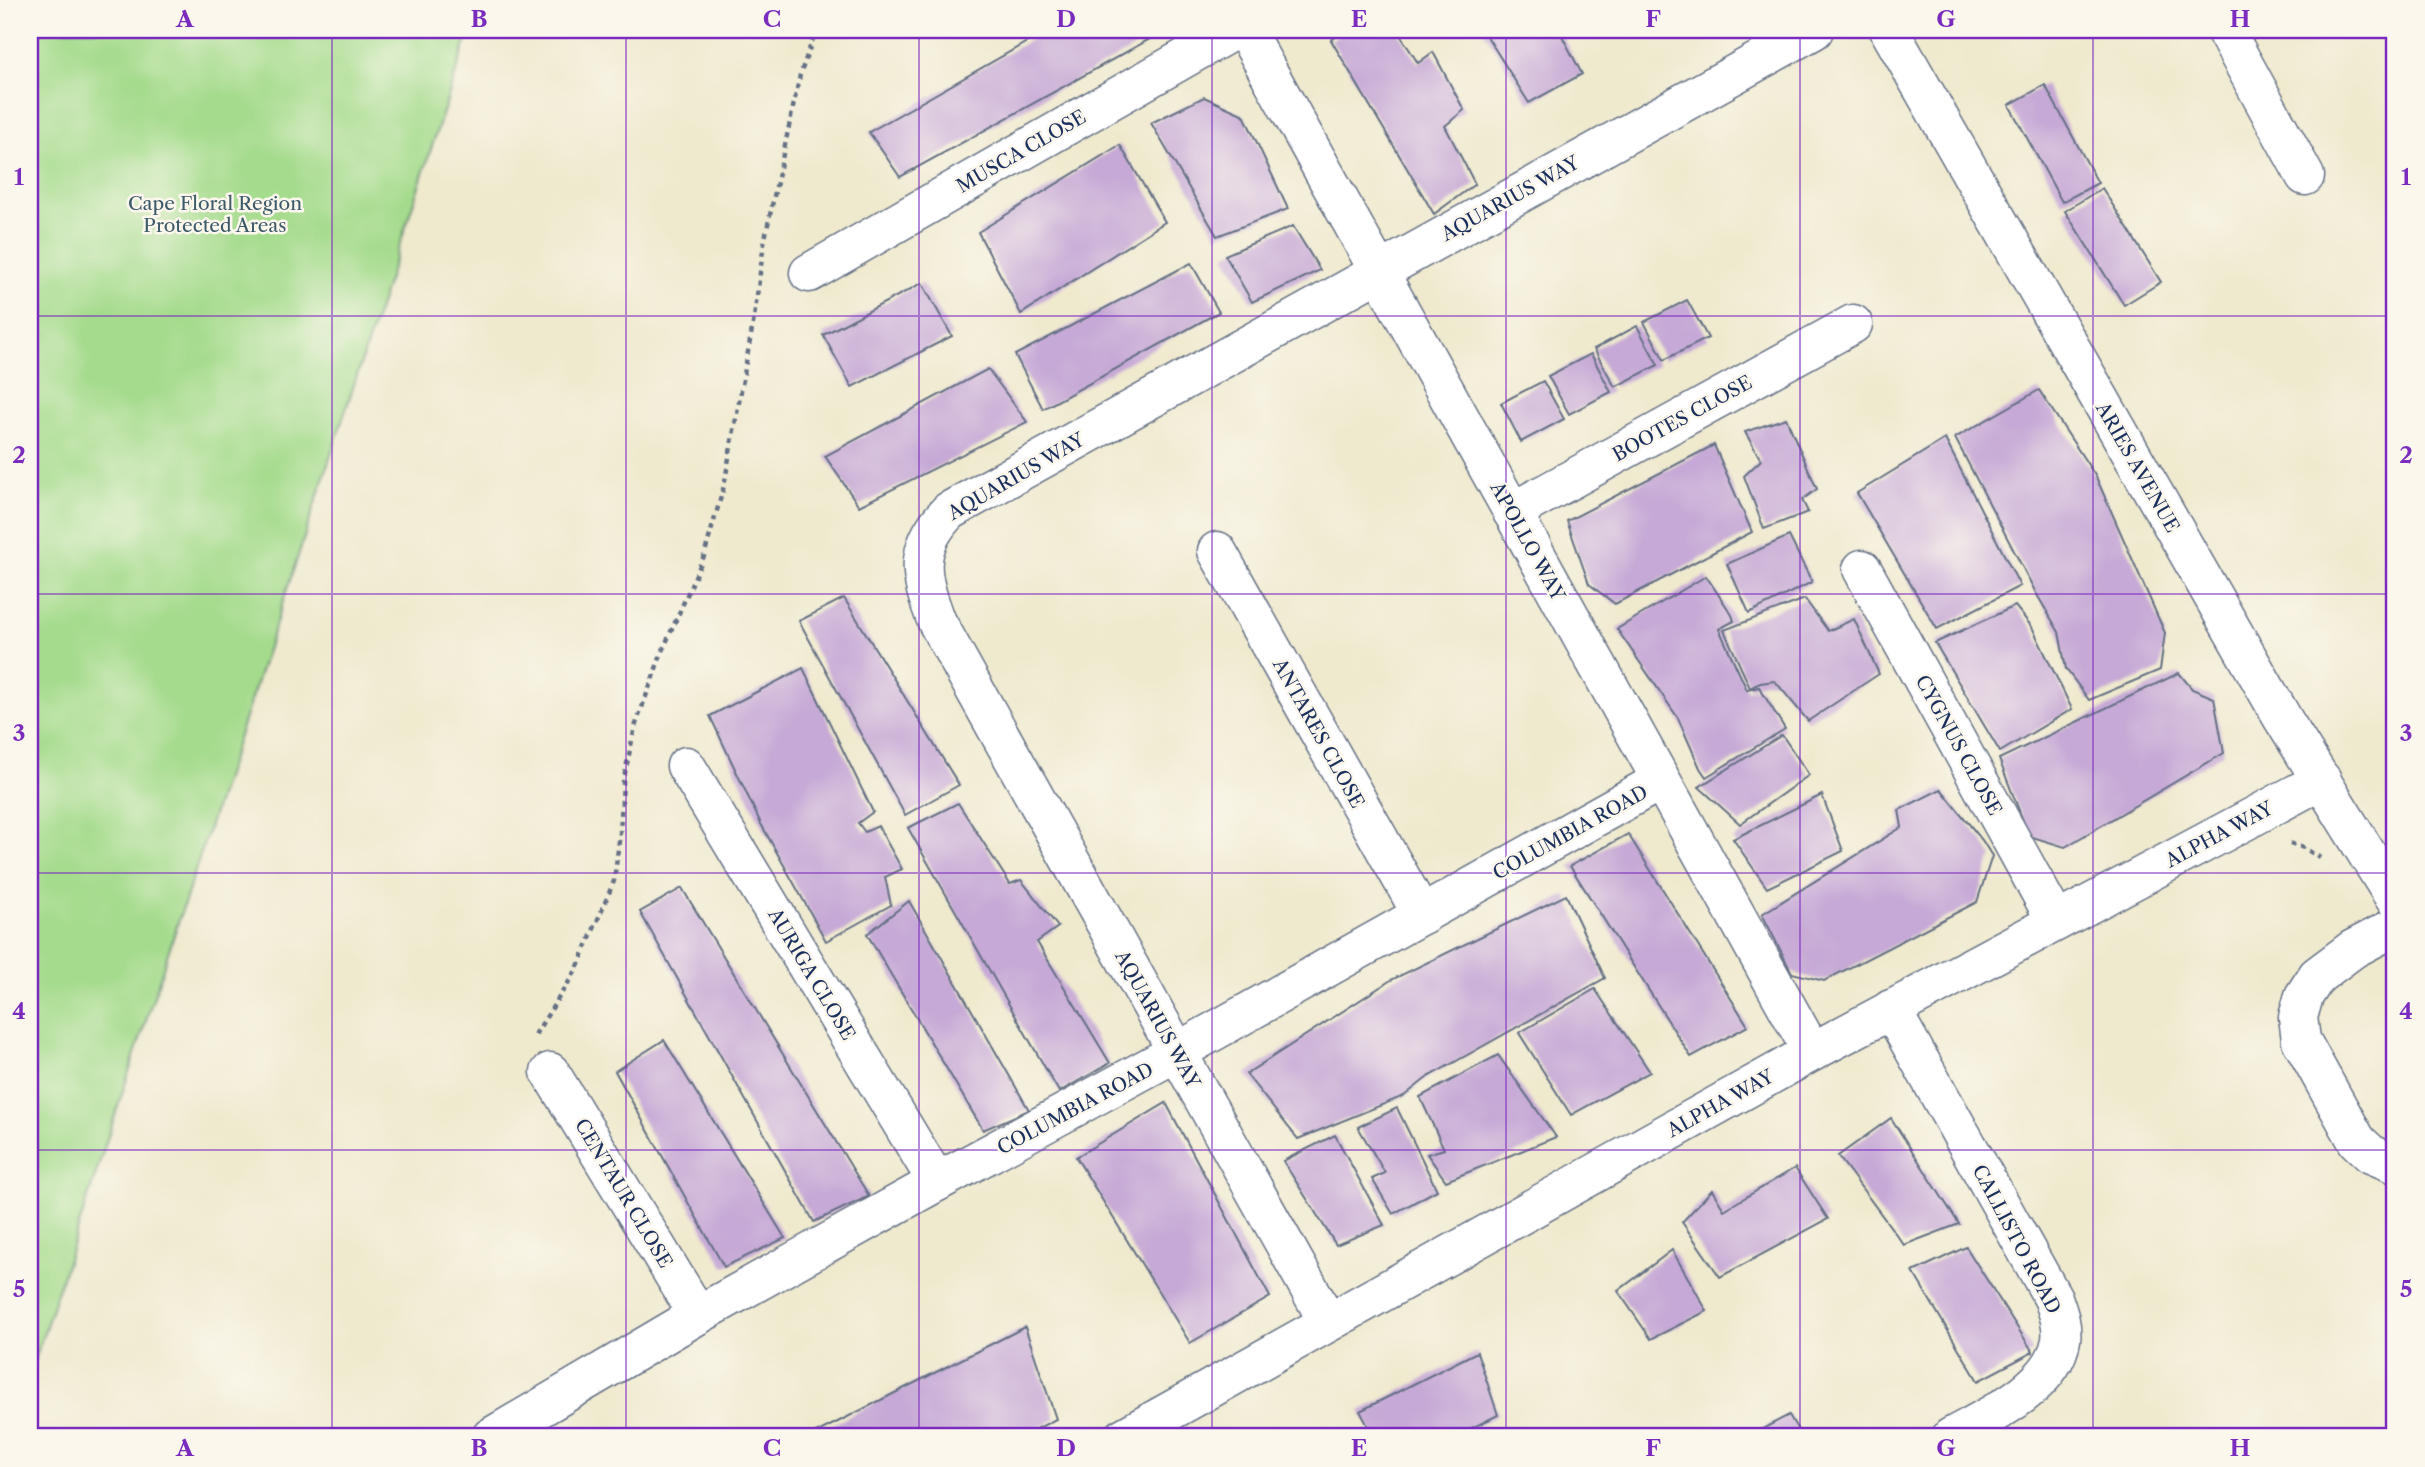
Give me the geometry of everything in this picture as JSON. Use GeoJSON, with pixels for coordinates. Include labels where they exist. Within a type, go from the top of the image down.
{"type":"FeatureCollection","features":[{"type":"Feature","properties":{"kind":"street","name":"MUSCA CLOSE"},"geometry":{"type":"LineString","coordinates":[[809,273],[1234,30]]}},
{"type":"Feature","properties":{"kind":"street","name":"APOLLO WAY"},"geometry":{"type":"LineString","coordinates":[[1245,30],[1812,1052]]}},
{"type":"Feature","properties":{"kind":"street","name":"AQUARIUS WAY"},"geometry":{"type":"LineString","coordinates":[[1328,1322],[937,622],[925,591],[922,565],[926,544],[934,526],[949,511],[1814,30]]}},
{"type":"Feature","properties":{"kind":"street","name":"ARIES AVENUE"},"geometry":{"type":"LineString","coordinates":[[1888,30],[2283,719],[2395,899]]}},
{"type":"Feature","properties":{"kind":"street"},"geometry":{"type":"LineString","coordinates":[[2225,30],[2305,176]]}},
{"type":"Feature","properties":{"kind":"street","name":"BOOTES CLOSE"},"geometry":{"type":"LineString","coordinates":[[1512,512],[1853,324]]}},
{"type":"Feature","properties":{"kind":"street","name":"ANTARES CLOSE"},"geometry":{"type":"LineString","coordinates":[[1217,551],[1422,915]]}},
{"type":"Feature","properties":{"kind":"street","name":"CYGNUS CLOSE"},"geometry":{"type":"LineString","coordinates":[[1862,569],[2056,920]]}},
{"type":"Feature","properties":{"kind":"street","name":"AURIGA CLOSE"},"geometry":{"type":"LineString","coordinates":[[686,766],[937,1182]]}},
{"type":"Feature","properties":{"kind":"street","name":"ALPHA WAY"},"geometry":{"type":"LineString","coordinates":[[1124,1437],[1812,1052],[2322,780]]}},
{"type":"Feature","properties":{"kind":"street","name":"COLUMBIA ROAD"},"geometry":{"type":"LineString","coordinates":[[491,1437],[698,1315],[1177,1052],[1660,781]]}},
{"type":"Feature","properties":{"kind":"street"},"geometry":{"type":"LineString","coordinates":[[2395,927],[2353,949],[2317,976],[2304,996],[2298,1017],[2301,1040],[2357,1141],[2371,1154],[2395,1164]]}},
{"type":"Feature","properties":{"kind":"street","name":"CALLISTO ROAD"},"geometry":{"type":"LineString","coordinates":[[1891,1009],[2053,1298],[2061,1320],[2061,1342],[2052,1364],[2038,1381],[2001,1409],[1951,1437]]}},
{"type":"Feature","properties":{"kind":"street","name":"CENTAUR CLOSE"},"geometry":{"type":"LineString","coordinates":[[550,1072],[698,1315]]}},
{"type":"Feature","properties":{"kind":"path"},"geometry":{"type":"LineString","coordinates":[[550,1072],[536,1033],[578,969],[614,881],[623,782],[635,727],[662,652],[704,556],[723,486],[754,318],[764,243],[800,75],[816,30]]}},
{"type":"Feature","properties":{"kind":"path"},"geometry":{"type":"LineString","coordinates":[[2288,843],[2306,849],[2329,863]]}},
{"type":"Feature","properties":{"kind":"green space","name":"Cape Floral Region Protected Areas"},"geometry":{"type":"Polygon","coordinates":[[[30,30],[470,30],[30,1375],[30,30]]]}},
{"type":"Feature","properties":{"kind":"building"},"geometry":{"type":"Polygon","coordinates":[[[1048,30],[1166,30],[900,177],[869,132],[1048,30]]]}},
{"type":"Feature","properties":{"kind":"building"},"geometry":{"type":"Polygon","coordinates":[[[1347,30],[1397,30],[1418,63],[1433,52],[1464,110],[1445,126],[1475,184],[1434,214],[1331,40],[1347,30]]]}},
{"type":"Feature","properties":{"kind":"building"},"geometry":{"type":"Polygon","coordinates":[[[1483,30],[1559,30],[1582,74],[1529,103],[1483,30]]]}},
{"type":"Feature","properties":{"kind":"building"},"geometry":{"type":"Polygon","coordinates":[[[2045,85],[2098,183],[2062,202],[2009,105],[2045,85]]]}},
{"type":"Feature","properties":{"kind":"building"},"geometry":{"type":"Polygon","coordinates":[[[1204,97],[1244,115],[1288,209],[1217,236],[1151,123],[1204,97]]]}},
{"type":"Feature","properties":{"kind":"building"},"geometry":{"type":"Polygon","coordinates":[[[1120,145],[1165,222],[1021,314],[978,232],[1120,145]]]}},
{"type":"Feature","properties":{"kind":"building"},"geometry":{"type":"Polygon","coordinates":[[[2102,188],[2161,282],[2124,305],[2065,211],[2102,188]]]}},
{"type":"Feature","properties":{"kind":"building"},"geometry":{"type":"Polygon","coordinates":[[[1293,226],[1320,270],[1252,302],[1225,255],[1293,226]]]}},
{"type":"Feature","properties":{"kind":"building"},"geometry":{"type":"Polygon","coordinates":[[[1191,263],[1219,312],[1043,409],[1015,355],[1191,263]]]}},
{"type":"Feature","properties":{"kind":"building"},"geometry":{"type":"Polygon","coordinates":[[[922,283],[952,336],[852,387],[823,335],[922,283]]]}},
{"type":"Feature","properties":{"kind":"building"},"geometry":{"type":"Polygon","coordinates":[[[1687,300],[1708,338],[1664,360],[1644,322],[1687,300]]]}},
{"type":"Feature","properties":{"kind":"building"},"geometry":{"type":"Polygon","coordinates":[[[1637,326],[1658,365],[1615,387],[1594,349],[1637,326]]]}},
{"type":"Feature","properties":{"kind":"building"},"geometry":{"type":"Polygon","coordinates":[[[1591,354],[1611,392],[1569,414],[1548,376],[1591,354]]]}},
{"type":"Feature","properties":{"kind":"building"},"geometry":{"type":"Polygon","coordinates":[[[988,369],[1027,422],[859,506],[825,456],[988,369]]]}},
{"type":"Feature","properties":{"kind":"building"},"geometry":{"type":"Polygon","coordinates":[[[1543,381],[1564,419],[1521,442],[1501,403],[1543,381]]]}},
{"type":"Feature","properties":{"kind":"building"},"geometry":{"type":"Polygon","coordinates":[[[2039,390],[2096,477],[2165,633],[2160,670],[2089,700],[2066,669],[2059,632],[1955,438],[2039,390]]]}},
{"type":"Feature","properties":{"kind":"building"},"geometry":{"type":"Polygon","coordinates":[[[1786,418],[1817,489],[1802,500],[1808,512],[1764,529],[1744,476],[1761,460],[1745,432],[1786,418]]]}},
{"type":"Feature","properties":{"kind":"building"},"geometry":{"type":"Polygon","coordinates":[[[1945,439],[2020,586],[1937,629],[1857,493],[1945,439]]]}},
{"type":"Feature","properties":{"kind":"building"},"geometry":{"type":"Polygon","coordinates":[[[1714,445],[1752,532],[1615,604],[1589,584],[1567,521],[1714,445]]]}},
{"type":"Feature","properties":{"kind":"building"},"geometry":{"type":"Polygon","coordinates":[[[1789,536],[1812,582],[1749,613],[1727,564],[1789,536]]]}},
{"type":"Feature","properties":{"kind":"building"},"geometry":{"type":"Polygon","coordinates":[[[1706,576],[1732,615],[1734,621],[1719,629],[1747,690],[1759,687],[1785,729],[1706,777],[1678,718],[1617,629],[1706,576]]]}},
{"type":"Feature","properties":{"kind":"building"},"geometry":{"type":"Polygon","coordinates":[[[844,598],[959,785],[905,815],[799,621],[844,598]]]}},
{"type":"Feature","properties":{"kind":"building"},"geometry":{"type":"Polygon","coordinates":[[[1805,599],[1828,631],[1854,619],[1879,674],[1808,721],[1775,681],[1760,683],[1750,688],[1724,630],[1805,599]]]}},
{"type":"Feature","properties":{"kind":"building"},"geometry":{"type":"Polygon","coordinates":[[[2015,606],[2032,627],[2072,709],[2000,752],[1935,643],[2015,606]]]}},
{"type":"Feature","properties":{"kind":"building"},"geometry":{"type":"Polygon","coordinates":[[[803,668],[873,812],[858,823],[865,832],[878,826],[902,869],[885,877],[891,905],[826,941],[761,824],[710,716],[803,668]]]}},
{"type":"Feature","properties":{"kind":"building"},"geometry":{"type":"Polygon","coordinates":[[[2179,673],[2192,689],[2214,698],[2224,753],[2065,847],[2029,836],[1999,759],[2179,673]]]}},
{"type":"Feature","properties":{"kind":"building"},"geometry":{"type":"Polygon","coordinates":[[[1782,735],[1809,775],[1740,824],[1699,787],[1782,735]]]}},
{"type":"Feature","properties":{"kind":"building"},"geometry":{"type":"Polygon","coordinates":[[[1941,789],[1992,856],[1977,902],[1824,981],[1792,973],[1762,914],[1902,827],[1899,810],[1941,789]]]}},
{"type":"Feature","properties":{"kind":"building"},"geometry":{"type":"Polygon","coordinates":[[[1822,795],[1843,851],[1767,888],[1733,839],[1822,795]]]}},
{"type":"Feature","properties":{"kind":"building"},"geometry":{"type":"Polygon","coordinates":[[[958,803],[1010,884],[1021,880],[1058,927],[1037,942],[1110,1063],[1059,1092],[908,828],[958,803]]]}},
{"type":"Feature","properties":{"kind":"building"},"geometry":{"type":"Polygon","coordinates":[[[1628,834],[1748,1026],[1691,1057],[1570,866],[1628,834]]]}},
{"type":"Feature","properties":{"kind":"building"},"geometry":{"type":"Polygon","coordinates":[[[682,888],[869,1196],[814,1222],[640,912],[682,888]]]}},
{"type":"Feature","properties":{"kind":"building"},"geometry":{"type":"Polygon","coordinates":[[[1566,895],[1605,978],[1428,1077],[1404,1096],[1298,1139],[1246,1074],[1391,980],[1566,895]]]}},
{"type":"Feature","properties":{"kind":"building"},"geometry":{"type":"Polygon","coordinates":[[[909,901],[1029,1110],[983,1130],[867,934],[909,901]]]}},
{"type":"Feature","properties":{"kind":"building"},"geometry":{"type":"Polygon","coordinates":[[[1595,989],[1650,1072],[1571,1115],[1519,1033],[1595,989]]]}},
{"type":"Feature","properties":{"kind":"building"},"geometry":{"type":"Polygon","coordinates":[[[664,1040],[785,1238],[724,1267],[615,1071],[664,1040]]]}},
{"type":"Feature","properties":{"kind":"building"},"geometry":{"type":"Polygon","coordinates":[[[1498,1055],[1556,1137],[1446,1181],[1427,1154],[1444,1149],[1420,1097],[1498,1055]]]}},
{"type":"Feature","properties":{"kind":"building"},"geometry":{"type":"Polygon","coordinates":[[[1166,1103],[1270,1297],[1190,1343],[1076,1157],[1166,1103]]]}},
{"type":"Feature","properties":{"kind":"building"},"geometry":{"type":"Polygon","coordinates":[[[1397,1108],[1437,1190],[1393,1214],[1372,1179],[1385,1173],[1358,1127],[1397,1108]]]}},
{"type":"Feature","properties":{"kind":"building"},"geometry":{"type":"Polygon","coordinates":[[[1891,1118],[1959,1224],[1904,1245],[1838,1156],[1891,1118]]]}},
{"type":"Feature","properties":{"kind":"building"},"geometry":{"type":"Polygon","coordinates":[[[1335,1135],[1384,1225],[1336,1245],[1283,1161],[1335,1135]]]}},
{"type":"Feature","properties":{"kind":"building"},"geometry":{"type":"Polygon","coordinates":[[[1795,1168],[1828,1219],[1720,1277],[1682,1222],[1712,1190],[1724,1210],[1795,1168]]]}},
{"type":"Feature","properties":{"kind":"building"},"geometry":{"type":"Polygon","coordinates":[[[1966,1247],[2033,1352],[1978,1381],[1913,1272],[1966,1247]]]}},
{"type":"Feature","properties":{"kind":"building"},"geometry":{"type":"Polygon","coordinates":[[[1672,1250],[1707,1311],[1651,1339],[1618,1291],[1672,1250]]]}},
{"type":"Feature","properties":{"kind":"building"},"geometry":{"type":"Polygon","coordinates":[[[1025,1327],[1056,1419],[1021,1437],[808,1437],[1025,1327]]]}},
{"type":"Feature","properties":{"kind":"building"},"geometry":{"type":"Polygon","coordinates":[[[1477,1352],[1498,1415],[1454,1437],[1374,1437],[1360,1411],[1477,1352]]]}},
{"type":"Feature","properties":{"kind":"building"},"geometry":{"type":"Polygon","coordinates":[[[1789,1415],[1802,1437],[1747,1437],[1789,1415]]]}}]}
